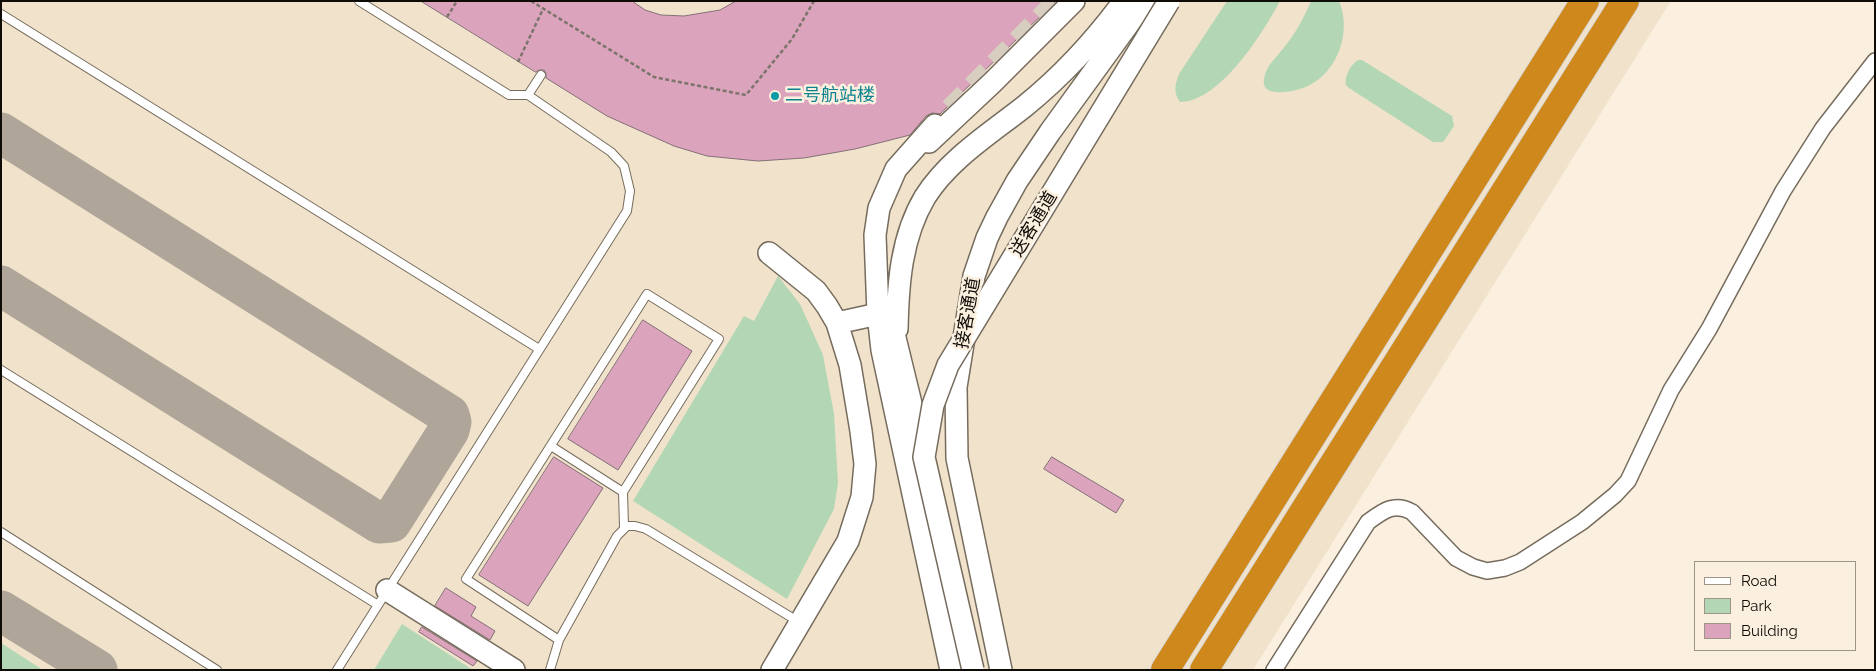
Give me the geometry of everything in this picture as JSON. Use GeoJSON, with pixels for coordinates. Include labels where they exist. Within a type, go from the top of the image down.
{"type":"FeatureCollection","features":[{"type":"Feature","properties":{"kind":"highway"},"geometry":{"type":"LineString","coordinates":[[1165,670],[1585,1]]}},
{"type":"Feature","properties":{"kind":"highway"},"geometry":{"type":"LineString","coordinates":[[1204,670],[1625,1]]}},
{"type":"Feature","properties":{"kind":"main road","name":"送客通道"},"geometry":{"type":"LineString","coordinates":[[972,670],[924,458],[884,296],[881,259],[886,208],[894,186],[914,157],[1074,1]]}},
{"type":"Feature","properties":{"kind":"main road","name":"送客通道"},"geometry":{"type":"LineString","coordinates":[[897,344],[898,289],[901,265],[914,220],[925,197],[944,174],[970,148],[1027,104],[1071,64],[1113,17],[1124,1]]}},
{"type":"Feature","properties":{"kind":"main road","name":"接客通道"},"geometry":{"type":"LineString","coordinates":[[1001,670],[957,458],[956,387],[974,276],[996,217],[1017,182],[1050,132],[1145,1]]}},
{"type":"Feature","properties":{"kind":"main road","name":"送客通道"},"geometry":{"type":"LineString","coordinates":[[924,458],[933,405],[948,365],[1169,1]]}},
{"type":"Feature","properties":{"kind":"main road"},"geometry":{"type":"LineString","coordinates":[[935,125],[896,169],[879,208],[875,235],[878,314],[882,350],[951,670]]}},
{"type":"Feature","properties":{"kind":"main road"},"geometry":{"type":"LineString","coordinates":[[769,253],[816,291],[838,323],[850,365],[861,431],[864,464],[862,497],[848,541],[772,670]]}},
{"type":"Feature","properties":{"kind":"main road"},"geometry":{"type":"LineString","coordinates":[[838,323],[878,314]]}},
{"type":"Feature","properties":{"kind":"main road"},"geometry":{"type":"LineString","coordinates":[[383,598],[514,670]]}},
{"type":"Feature","properties":{"kind":"street"},"geometry":{"type":"LineString","coordinates":[[1274,670],[1368,522],[1390,507],[1404,507],[1412,512],[1456,558],[1473,567],[1487,571],[1505,568],[1520,562],[1582,522],[1615,495],[1628,481],[1671,390],[1709,329],[1782,191],[1823,128],[1875,61]]}},
{"type":"Feature","properties":{"kind":"lane"},"geometry":{"type":"LineString","coordinates":[[337,670],[627,211],[630,191],[624,166],[612,152],[528,95],[509,96],[360,1]]}},
{"type":"Feature","properties":{"kind":"lane"},"geometry":{"type":"LineString","coordinates":[[1,14],[539,350]]}},
{"type":"Feature","properties":{"kind":"lane"},"geometry":{"type":"LineString","coordinates":[[528,95],[541,75]]}},
{"type":"Feature","properties":{"kind":"lane"},"geometry":{"type":"LineString","coordinates":[[550,670],[559,640],[617,536],[624,527],[623,492],[719,339],[647,294],[466,580],[559,640]]}},
{"type":"Feature","properties":{"kind":"lane"},"geometry":{"type":"LineString","coordinates":[[1,370],[383,598]]}},
{"type":"Feature","properties":{"kind":"lane"},"geometry":{"type":"LineString","coordinates":[[551,446],[623,492]]}},
{"type":"Feature","properties":{"kind":"lane"},"geometry":{"type":"LineString","coordinates":[[624,527],[635,526],[646,529],[801,623]]}},
{"type":"Feature","properties":{"kind":"lane"},"geometry":{"type":"LineString","coordinates":[[1,532],[217,670]]}},
{"type":"Feature","properties":{"kind":"path"},"geometry":{"type":"LineString","coordinates":[[447,17],[457,1]]}},
{"type":"Feature","properties":{"kind":"path"},"geometry":{"type":"LineString","coordinates":[[531,1],[654,77],[746,95],[792,39],[814,1]]}},
{"type":"Feature","properties":{"kind":"path"},"geometry":{"type":"LineString","coordinates":[[518,62],[543,9]]}},
{"type":"Feature","properties":{"kind":"shaded area"},"geometry":{"type":"Polygon","coordinates":[[[1,1],[1671,1],[1253,670],[1,670],[1,1]]]}},
{"type":"Feature","properties":{"kind":"green space"},"geometry":{"type":"Polygon","coordinates":[[[1227,1],[1280,1],[1263,30],[1239,64],[1210,91],[1195,99],[1180,102],[1175,88],[1179,74],[1227,1]]]}},
{"type":"Feature","properties":{"kind":"green space"},"geometry":{"type":"Polygon","coordinates":[[[1311,1],[1339,1],[1344,25],[1340,50],[1327,71],[1308,86],[1289,92],[1268,90],[1264,86],[1267,70],[1295,33],[1311,1]]]}},
{"type":"Feature","properties":{"kind":"green space"},"geometry":{"type":"Polygon","coordinates":[[[1358,60],[1362,60],[1452,116],[1454,126],[1443,142],[1433,142],[1349,88],[1346,85],[1347,75],[1352,65],[1358,60]]]}},
{"type":"Feature","properties":{"kind":"green space"},"geometry":{"type":"Polygon","coordinates":[[[778,276],[800,304],[823,355],[834,414],[838,483],[834,509],[787,599],[633,501],[744,316],[754,321],[778,276]]]}},
{"type":"Feature","properties":{"kind":"green space"},"geometry":{"type":"Polygon","coordinates":[[[402,624],[473,670],[374,670],[402,624]]]}},
{"type":"Feature","properties":{"kind":"green space"},"geometry":{"type":"Polygon","coordinates":[[[1,643],[43,670],[1,670],[1,643]]]}},
{"type":"Feature","properties":{"kind":"building","name":"二号航站楼"},"geometry":{"type":"Polygon","coordinates":[[[421,1],[632,1],[645,10],[661,15],[684,16],[720,10],[736,1],[1056,1],[940,114],[932,113],[926,116],[910,135],[855,149],[804,158],[758,161],[707,156],[674,146],[607,116],[546,78],[544,70],[536,72],[421,1]]]}},
{"type":"Feature","properties":{"kind":"building"},"geometry":{"type":"Polygon","coordinates":[[[643,320],[692,351],[618,470],[568,439],[643,320]]]}},
{"type":"Feature","properties":{"kind":"building"},"geometry":{"type":"Polygon","coordinates":[[[554,457],[603,488],[528,606],[479,575],[554,457]]]}},
{"type":"Feature","properties":{"kind":"building"},"geometry":{"type":"Polygon","coordinates":[[[1052,457],[1124,500],[1116,513],[1044,469],[1052,457]]]}},
{"type":"Feature","properties":{"kind":"building"},"geometry":{"type":"Polygon","coordinates":[[[446,588],[476,607],[471,616],[495,631],[490,640],[435,606],[446,588]]]}},
{"type":"Feature","properties":{"kind":"building"},"geometry":{"type":"Polygon","coordinates":[[[422,627],[477,661],[473,666],[419,632],[422,627]]]}},
{"type":"Feature","properties":{"kind":"taxiway"},"geometry":{"type":"LineString","coordinates":[[1,133],[449,415],[451,422],[449,430],[391,522],[379,523],[1,286]]}},
{"type":"Feature","properties":{"kind":"taxiway"},"geometry":{"type":"LineString","coordinates":[[1,611],[97,670]]}},
{"type":"Feature","properties":{"kind":"tunnel"},"geometry":{"type":"LineString","coordinates":[[950,109],[1057,1]]}},
{"type":"Feature","properties":{"kind":"place","name":"二号航站楼"},"geometry":{"type":"Point","coordinates":[775,96]}}]}
